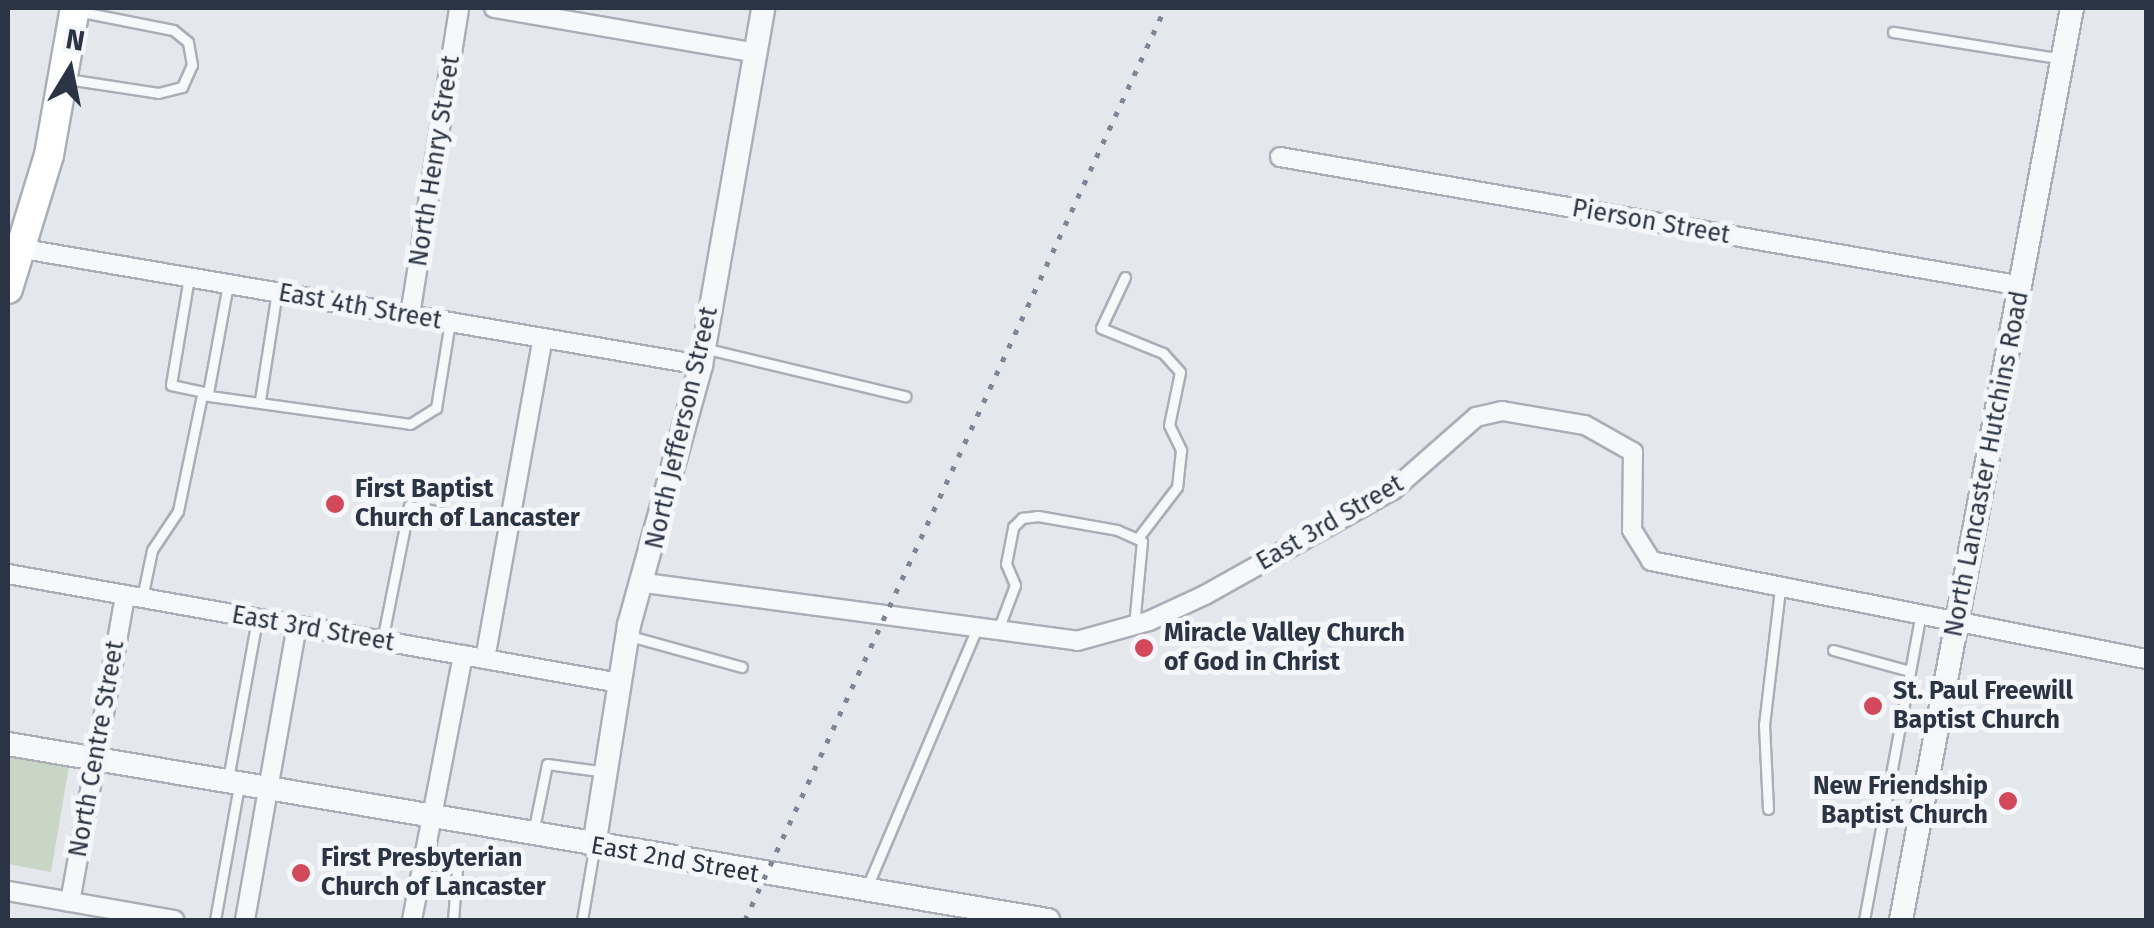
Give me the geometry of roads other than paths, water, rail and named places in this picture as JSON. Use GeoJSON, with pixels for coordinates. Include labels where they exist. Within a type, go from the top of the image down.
{"type":"FeatureCollection","features":[{"type":"Feature","properties":{"kind":"main road"},"geometry":{"type":"LineString","coordinates":[[8,289],[14,248],[50,155],[74,9]]}},
{"type":"Feature","properties":{"kind":"street","name":"North Henry Street"},"geometry":{"type":"LineString","coordinates":[[410,315],[459,8]]}},
{"type":"Feature","properties":{"kind":"street"},"geometry":{"type":"LineString","coordinates":[[494,8],[756,53]]}},
{"type":"Feature","properties":{"kind":"street","name":"North Jefferson Street"},"geometry":{"type":"LineString","coordinates":[[594,846],[628,636],[703,357],[764,8]]}},
{"type":"Feature","properties":{"kind":"street","name":"North Lancaster Hutchins Road"},"geometry":{"type":"LineString","coordinates":[[1902,920],[2072,8]]}},
{"type":"Feature","properties":{"kind":"street","name":"Pierson Street"},"geometry":{"type":"LineString","coordinates":[[1280,157],[2022,286]]}},
{"type":"Feature","properties":{"kind":"street","name":"East 4th Street"},"geometry":{"type":"LineString","coordinates":[[14,248],[544,338],[703,357]]}},
{"type":"Feature","properties":{"kind":"street"},"geometry":{"type":"LineString","coordinates":[[485,659],[544,338]]}},
{"type":"Feature","properties":{"kind":"street","name":"East 3rd Street"},"geometry":{"type":"LineString","coordinates":[[645,583],[1078,641],[1134,626],[1392,490],[1476,417],[1502,411],[1586,424],[1634,452],[1632,530],[1651,561],[1920,618],[2146,659]]}},
{"type":"Feature","properties":{"kind":"street","name":"East 3rd Street"},"geometry":{"type":"LineString","coordinates":[[8,574],[620,683]]}},
{"type":"Feature","properties":{"kind":"street","name":"North Centre Street"},"geometry":{"type":"LineString","coordinates":[[70,902],[96,759],[134,597]]}},
{"type":"Feature","properties":{"kind":"street"},"geometry":{"type":"LineString","coordinates":[[245,920],[297,626]]}},
{"type":"Feature","properties":{"kind":"street"},"geometry":{"type":"LineString","coordinates":[[412,920],[463,656]]}},
{"type":"Feature","properties":{"kind":"street","name":"East 2nd Street"},"geometry":{"type":"LineString","coordinates":[[8,744],[864,892],[1048,920]]}},
{"type":"Feature","properties":{"kind":"street"},"geometry":{"type":"LineString","coordinates":[[8,891],[174,920]]}},
{"type":"Feature","properties":{"kind":"lane"},"geometry":{"type":"LineString","coordinates":[[62,78],[158,93],[182,87],[192,65],[188,42],[173,30],[74,9]]}},
{"type":"Feature","properties":{"kind":"lane"},"geometry":{"type":"LineString","coordinates":[[1893,32],[2063,59]]}},
{"type":"Feature","properties":{"kind":"lane"},"geometry":{"type":"LineString","coordinates":[[1126,277],[1102,328],[1163,353],[1180,372],[1170,425],[1182,450],[1177,486],[1138,538]]}},
{"type":"Feature","properties":{"kind":"lane"},"geometry":{"type":"LineString","coordinates":[[189,278],[171,386],[208,394],[410,424],[428,418],[436,408],[450,322]]}},
{"type":"Feature","properties":{"kind":"lane"},"geometry":{"type":"LineString","coordinates":[[134,597],[152,550],[178,511],[196,403],[208,394],[228,284]]}},
{"type":"Feature","properties":{"kind":"lane"},"geometry":{"type":"LineString","coordinates":[[260,400],[277,292]]}},
{"type":"Feature","properties":{"kind":"lane"},"geometry":{"type":"LineString","coordinates":[[703,357],[904,396]]}},
{"type":"Feature","properties":{"kind":"lane"},"geometry":{"type":"LineString","coordinates":[[382,641],[408,506],[510,525]]}},
{"type":"Feature","properties":{"kind":"lane"},"geometry":{"type":"LineString","coordinates":[[998,630],[1015,585],[1006,564],[1008,542],[1022,518],[1138,538]]}},
{"type":"Feature","properties":{"kind":"lane"},"geometry":{"type":"LineString","coordinates":[[1134,626],[1146,553],[1138,538]]}},
{"type":"Feature","properties":{"kind":"lane"},"geometry":{"type":"LineString","coordinates":[[1768,809],[1764,726],[1780,589]]}},
{"type":"Feature","properties":{"kind":"lane"},"geometry":{"type":"LineString","coordinates":[[1864,920],[1920,618]]}},
{"type":"Feature","properties":{"kind":"lane"},"geometry":{"type":"LineString","coordinates":[[215,920],[257,619]]}},
{"type":"Feature","properties":{"kind":"lane"},"geometry":{"type":"LineString","coordinates":[[864,892],[922,769],[977,628]]}},
{"type":"Feature","properties":{"kind":"lane"},"geometry":{"type":"LineString","coordinates":[[628,636],[742,667]]}},
{"type":"Feature","properties":{"kind":"lane"},"geometry":{"type":"LineString","coordinates":[[1833,650],[1910,671]]}},
{"type":"Feature","properties":{"kind":"lane"},"geometry":{"type":"LineString","coordinates":[[532,835],[547,764],[606,772]]}},
{"type":"Feature","properties":{"kind":"lane"},"geometry":{"type":"LineString","coordinates":[[582,920],[594,846]]}},
{"type":"Feature","properties":{"kind":"lane"},"geometry":{"type":"LineString","coordinates":[[424,861],[457,870],[452,920]]}},
{"type":"Feature","properties":{"kind":"railway"},"geometry":{"type":"LineString","coordinates":[[745,920],[1165,8]]}},
{"type":"Feature","properties":{"kind":"place","name":"First Baptist Church of Lancaster"},"geometry":{"type":"Point","coordinates":[335,504]}},
{"type":"Feature","properties":{"kind":"place","name":"Miracle Valley Church of God in Christ"},"geometry":{"type":"Point","coordinates":[1144,648]}},
{"type":"Feature","properties":{"kind":"place","name":"St. Paul Freewill Baptist Church"},"geometry":{"type":"Point","coordinates":[1873,706]}},
{"type":"Feature","properties":{"kind":"place","name":"New Friendship Baptist Church"},"geometry":{"type":"Point","coordinates":[2008,801]}},
{"type":"Feature","properties":{"kind":"place","name":"First Presbyterian Church of Lancaster"},"geometry":{"type":"Point","coordinates":[301,873]}}]}
